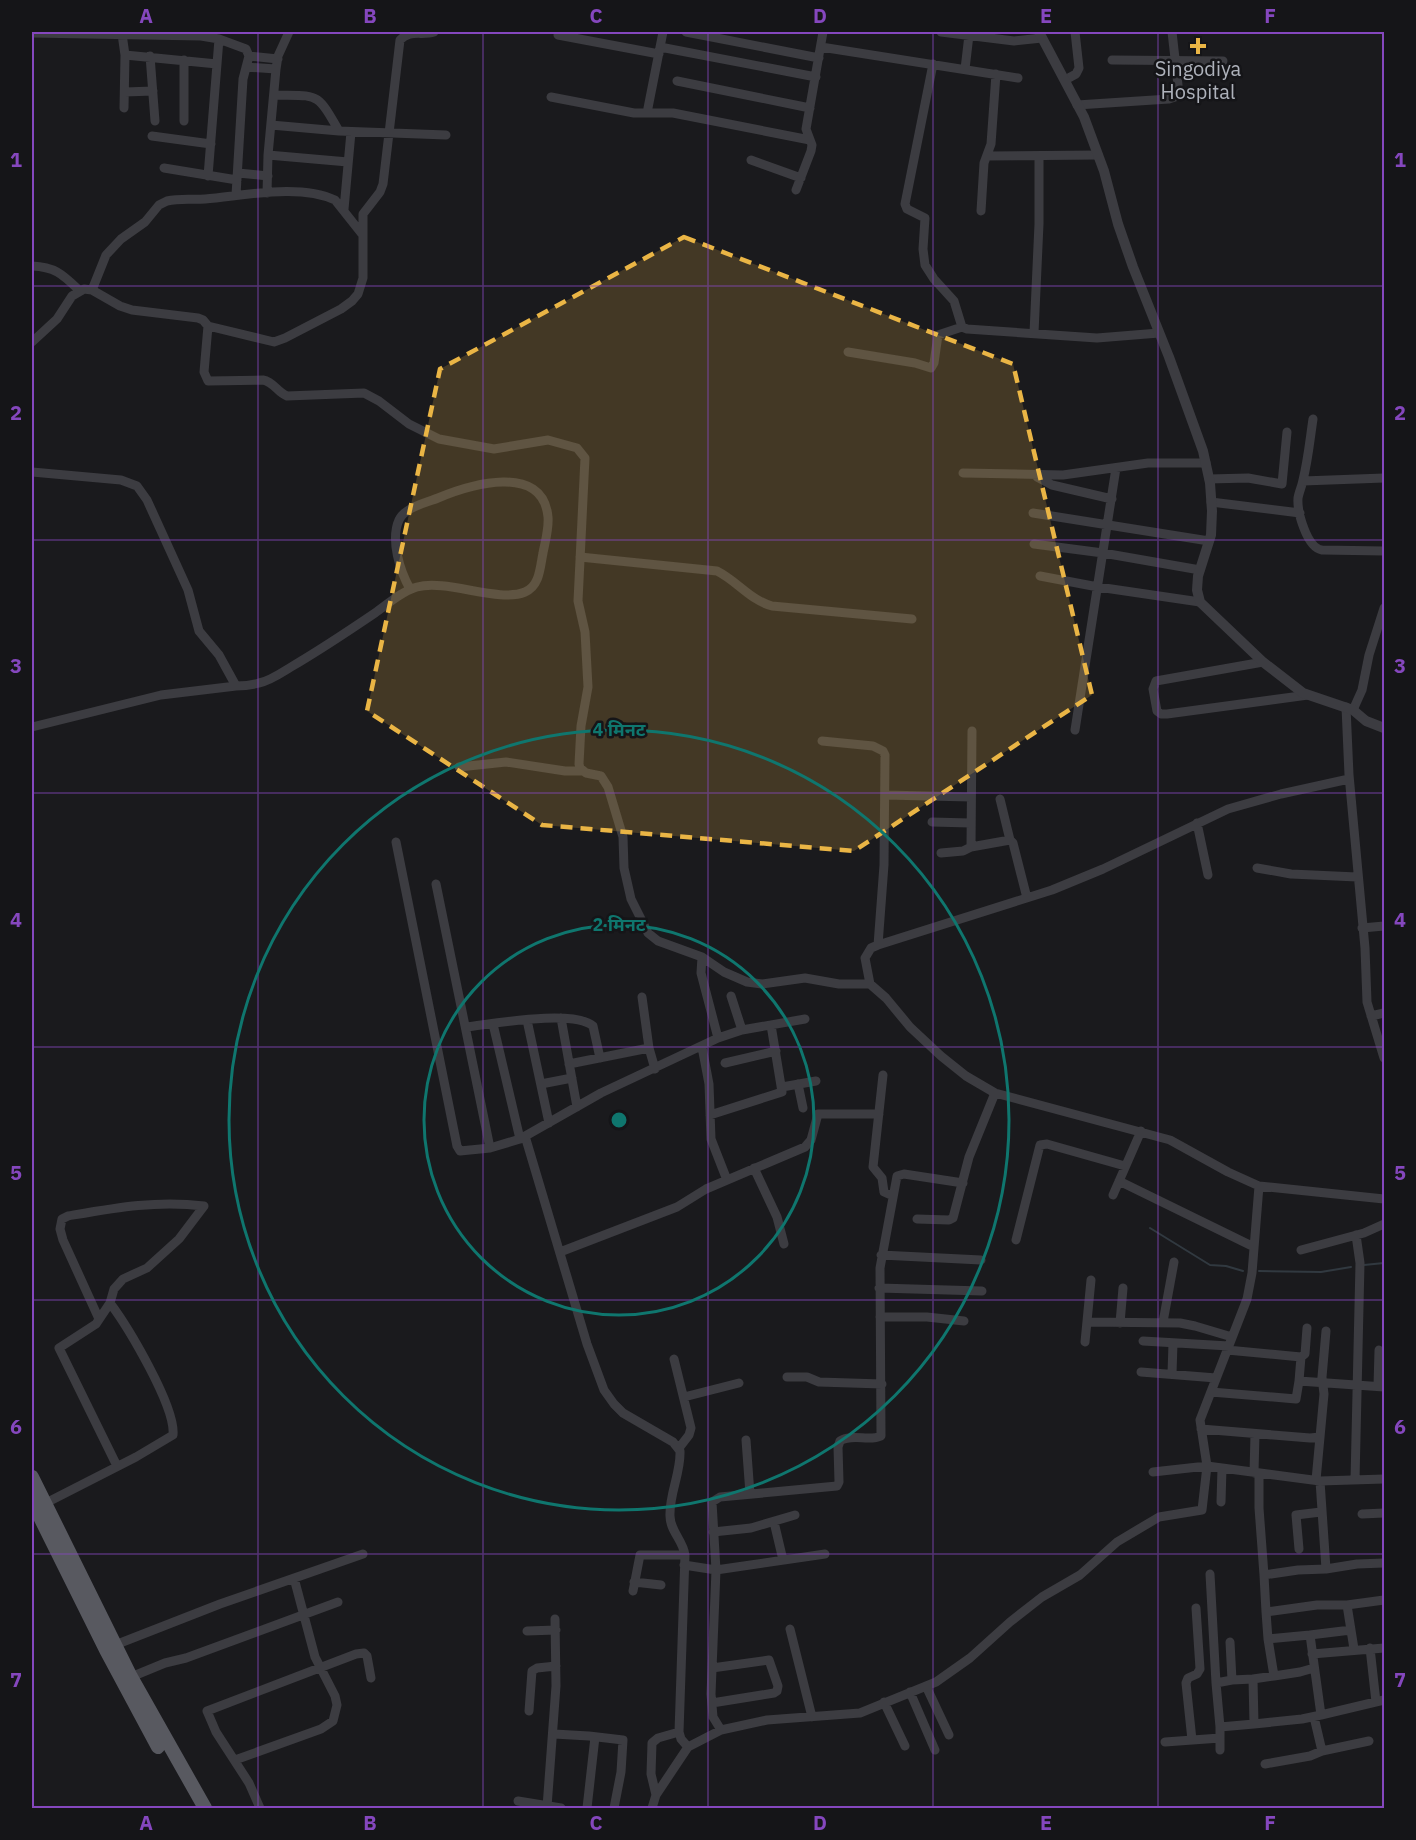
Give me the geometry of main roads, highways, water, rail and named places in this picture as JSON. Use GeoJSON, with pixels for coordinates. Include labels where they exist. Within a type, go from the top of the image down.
{"type":"FeatureCollection","features":[{"type":"Feature","properties":{"kind":"main road"},"geometry":{"type":"LineString","coordinates":[[32,1477],[37,1504],[122,1682],[194,1809]]}},
{"type":"Feature","properties":{"kind":"main road"},"geometry":{"type":"LineString","coordinates":[[37,1504],[205,1809]]}},
{"type":"Feature","properties":{"kind":"waterway"},"geometry":{"type":"LineString","coordinates":[[1150,1228],[1210,1265],[1226,1266],[1243,1271]]}},
{"type":"Feature","properties":{"kind":"waterway"},"geometry":{"type":"LineString","coordinates":[[1364,1265],[1384,1263]]}},
{"type":"Feature","properties":{"kind":"waterway"},"geometry":{"type":"LineString","coordinates":[[1259,1271],[1321,1272],[1351,1267]]}},
{"type":"Feature","properties":{"kind":"place","name":"Singodiya Hospital"},"geometry":{"type":"Point","coordinates":[1198,46]}}]}
